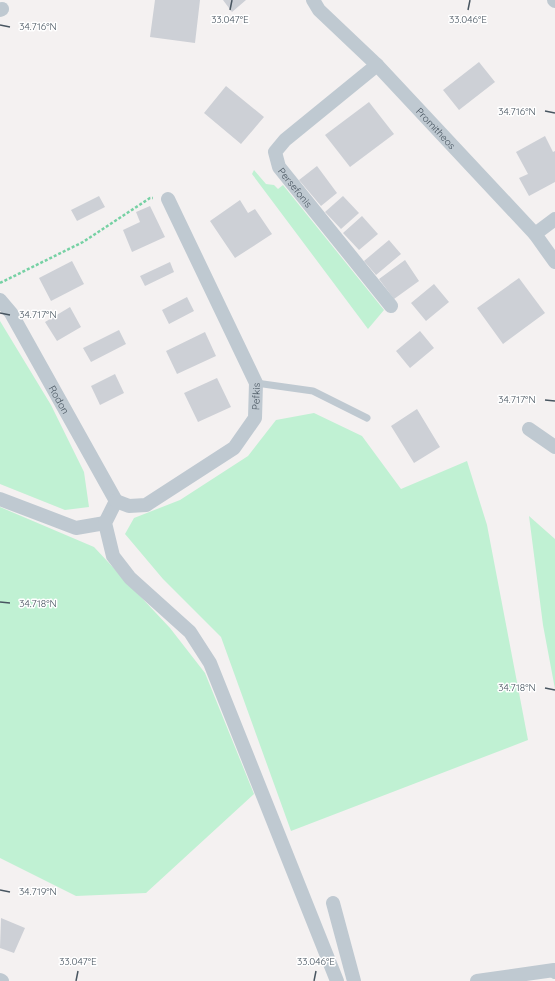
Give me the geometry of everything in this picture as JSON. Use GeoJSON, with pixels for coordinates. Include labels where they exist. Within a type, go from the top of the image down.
{"type":"FeatureCollection","features":[{"type":"Feature","properties":{"kind":"street","name":"Promitheos"},"geometry":{"type":"LineString","coordinates":[[313,0],[319,10],[377,65],[535,234],[555,262]]}},
{"type":"Feature","properties":{"kind":"street","name":"Persefonis"},"geometry":{"type":"LineString","coordinates":[[377,65],[285,140],[275,152],[279,167],[391,306]]}},
{"type":"Feature","properties":{"kind":"street","name":"Pefkis"},"geometry":{"type":"LineString","coordinates":[[116,501],[129,506],[146,504],[234,448],[255,418],[256,383],[168,199]]}},
{"type":"Feature","properties":{"kind":"street"},"geometry":{"type":"LineString","coordinates":[[535,234],[555,219]]}},
{"type":"Feature","properties":{"kind":"street","name":"Rodon"},"geometry":{"type":"LineString","coordinates":[[0,300],[11,313],[116,501]]}},
{"type":"Feature","properties":{"kind":"street"},"geometry":{"type":"LineString","coordinates":[[529,428],[555,447]]}},
{"type":"Feature","properties":{"kind":"street"},"geometry":{"type":"LineString","coordinates":[[0,499],[76,528],[105,523]]}},
{"type":"Feature","properties":{"kind":"street"},"geometry":{"type":"LineString","coordinates":[[116,501],[105,523],[113,556],[130,578],[190,632],[210,663],[337,981]]}},
{"type":"Feature","properties":{"kind":"street"},"geometry":{"type":"LineString","coordinates":[[333,903],[354,981]]}},
{"type":"Feature","properties":{"kind":"street"},"geometry":{"type":"LineString","coordinates":[[477,981],[554,970],[555,972]]}},
{"type":"Feature","properties":{"kind":"lane"},"geometry":{"type":"LineString","coordinates":[[256,383],[313,391],[367,418]]}},
{"type":"Feature","properties":{"kind":"path"},"geometry":{"type":"LineString","coordinates":[[0,283],[84,242],[150,198],[168,199]]}},
{"type":"Feature","properties":{"kind":"green space"},"geometry":{"type":"Polygon","coordinates":[[[254,170],[266,184],[274,185],[278,189],[283,185],[384,310],[368,329],[252,174],[254,170]]]}},
{"type":"Feature","properties":{"kind":"green space"},"geometry":{"type":"Polygon","coordinates":[[[0,321],[51,405],[84,472],[89,507],[65,510],[0,484],[0,321]]]}},
{"type":"Feature","properties":{"kind":"green space"},"geometry":{"type":"Polygon","coordinates":[[[314,413],[362,436],[401,489],[467,461],[487,525],[528,740],[291,831],[221,637],[163,579],[125,534],[134,518],[180,500],[248,456],[276,420],[314,413]]]}},
{"type":"Feature","properties":{"kind":"green space"},"geometry":{"type":"Polygon","coordinates":[[[0,507],[94,547],[170,628],[205,673],[254,794],[146,893],[76,896],[0,858],[0,507]]]}},
{"type":"Feature","properties":{"kind":"green space"},"geometry":{"type":"Polygon","coordinates":[[[529,516],[555,539],[555,689],[543,625],[529,516]]]}},
{"type":"Feature","properties":{"kind":"building"},"geometry":{"type":"Polygon","coordinates":[[[155,0],[200,0],[195,43],[150,37],[155,0]]]}},
{"type":"Feature","properties":{"kind":"building"},"geometry":{"type":"Polygon","coordinates":[[[223,0],[246,0],[232,12],[223,0]]]}},
{"type":"Feature","properties":{"kind":"building"},"geometry":{"type":"Polygon","coordinates":[[[479,62],[495,82],[459,110],[443,90],[479,62]]]}},
{"type":"Feature","properties":{"kind":"building"},"geometry":{"type":"Polygon","coordinates":[[[226,86],[264,117],[241,144],[204,113],[226,86]]]}},
{"type":"Feature","properties":{"kind":"building"},"geometry":{"type":"Polygon","coordinates":[[[369,102],[394,134],[350,167],[325,135],[369,102]]]}},
{"type":"Feature","properties":{"kind":"building"},"geometry":{"type":"Polygon","coordinates":[[[545,136],[553,152],[555,151],[555,182],[529,196],[519,178],[528,174],[516,152],[545,136]]]}},
{"type":"Feature","properties":{"kind":"building"},"geometry":{"type":"Polygon","coordinates":[[[317,166],[337,193],[321,206],[299,180],[317,166]]]}},
{"type":"Feature","properties":{"kind":"building"},"geometry":{"type":"Polygon","coordinates":[[[99,196],[105,207],[77,221],[71,210],[99,196]]]}},
{"type":"Feature","properties":{"kind":"building"},"geometry":{"type":"Polygon","coordinates":[[[343,196],[359,213],[341,229],[325,212],[343,196]]]}},
{"type":"Feature","properties":{"kind":"building"},"geometry":{"type":"Polygon","coordinates":[[[240,200],[248,213],[255,209],[272,234],[235,258],[210,221],[240,200]]]}},
{"type":"Feature","properties":{"kind":"building"},"geometry":{"type":"Polygon","coordinates":[[[150,206],[165,237],[132,252],[123,230],[140,222],[136,212],[150,206]]]}},
{"type":"Feature","properties":{"kind":"building"},"geometry":{"type":"Polygon","coordinates":[[[362,216],[378,234],[359,250],[343,233],[362,216]]]}},
{"type":"Feature","properties":{"kind":"building"},"geometry":{"type":"Polygon","coordinates":[[[389,240],[401,254],[376,275],[364,261],[389,240]]]}},
{"type":"Feature","properties":{"kind":"building"},"geometry":{"type":"Polygon","coordinates":[[[405,260],[419,281],[394,299],[379,279],[405,260]]]}},
{"type":"Feature","properties":{"kind":"building"},"geometry":{"type":"Polygon","coordinates":[[[72,261],[84,284],[51,301],[39,278],[72,261]]]}},
{"type":"Feature","properties":{"kind":"building"},"geometry":{"type":"Polygon","coordinates":[[[170,262],[174,272],[145,286],[140,276],[170,262]]]}},
{"type":"Feature","properties":{"kind":"building"},"geometry":{"type":"Polygon","coordinates":[[[519,278],[545,313],[503,344],[477,308],[519,278]]]}},
{"type":"Feature","properties":{"kind":"building"},"geometry":{"type":"Polygon","coordinates":[[[434,284],[449,302],[426,321],[411,303],[434,284]]]}},
{"type":"Feature","properties":{"kind":"building"},"geometry":{"type":"Polygon","coordinates":[[[187,297],[194,311],[169,324],[162,310],[187,297]]]}},
{"type":"Feature","properties":{"kind":"building"},"geometry":{"type":"Polygon","coordinates":[[[70,307],[81,327],[57,341],[45,322],[70,307]]]}},
{"type":"Feature","properties":{"kind":"building"},"geometry":{"type":"Polygon","coordinates":[[[119,330],[126,344],[91,362],[83,348],[119,330]]]}},
{"type":"Feature","properties":{"kind":"building"},"geometry":{"type":"Polygon","coordinates":[[[420,331],[434,348],[410,368],[396,351],[420,331]]]}},
{"type":"Feature","properties":{"kind":"building"},"geometry":{"type":"Polygon","coordinates":[[[205,332],[216,356],[177,374],[166,351],[205,332]]]}},
{"type":"Feature","properties":{"kind":"building"},"geometry":{"type":"Polygon","coordinates":[[[115,374],[124,393],[100,405],[91,386],[115,374]]]}},
{"type":"Feature","properties":{"kind":"building"},"geometry":{"type":"Polygon","coordinates":[[[217,378],[231,407],[198,422],[184,393],[217,378]]]}},
{"type":"Feature","properties":{"kind":"building"},"geometry":{"type":"Polygon","coordinates":[[[417,409],[440,447],[414,463],[391,426],[417,409]]]}},
{"type":"Feature","properties":{"kind":"building"},"geometry":{"type":"Polygon","coordinates":[[[1,918],[25,928],[14,953],[0,948],[1,918]]]}}]}
